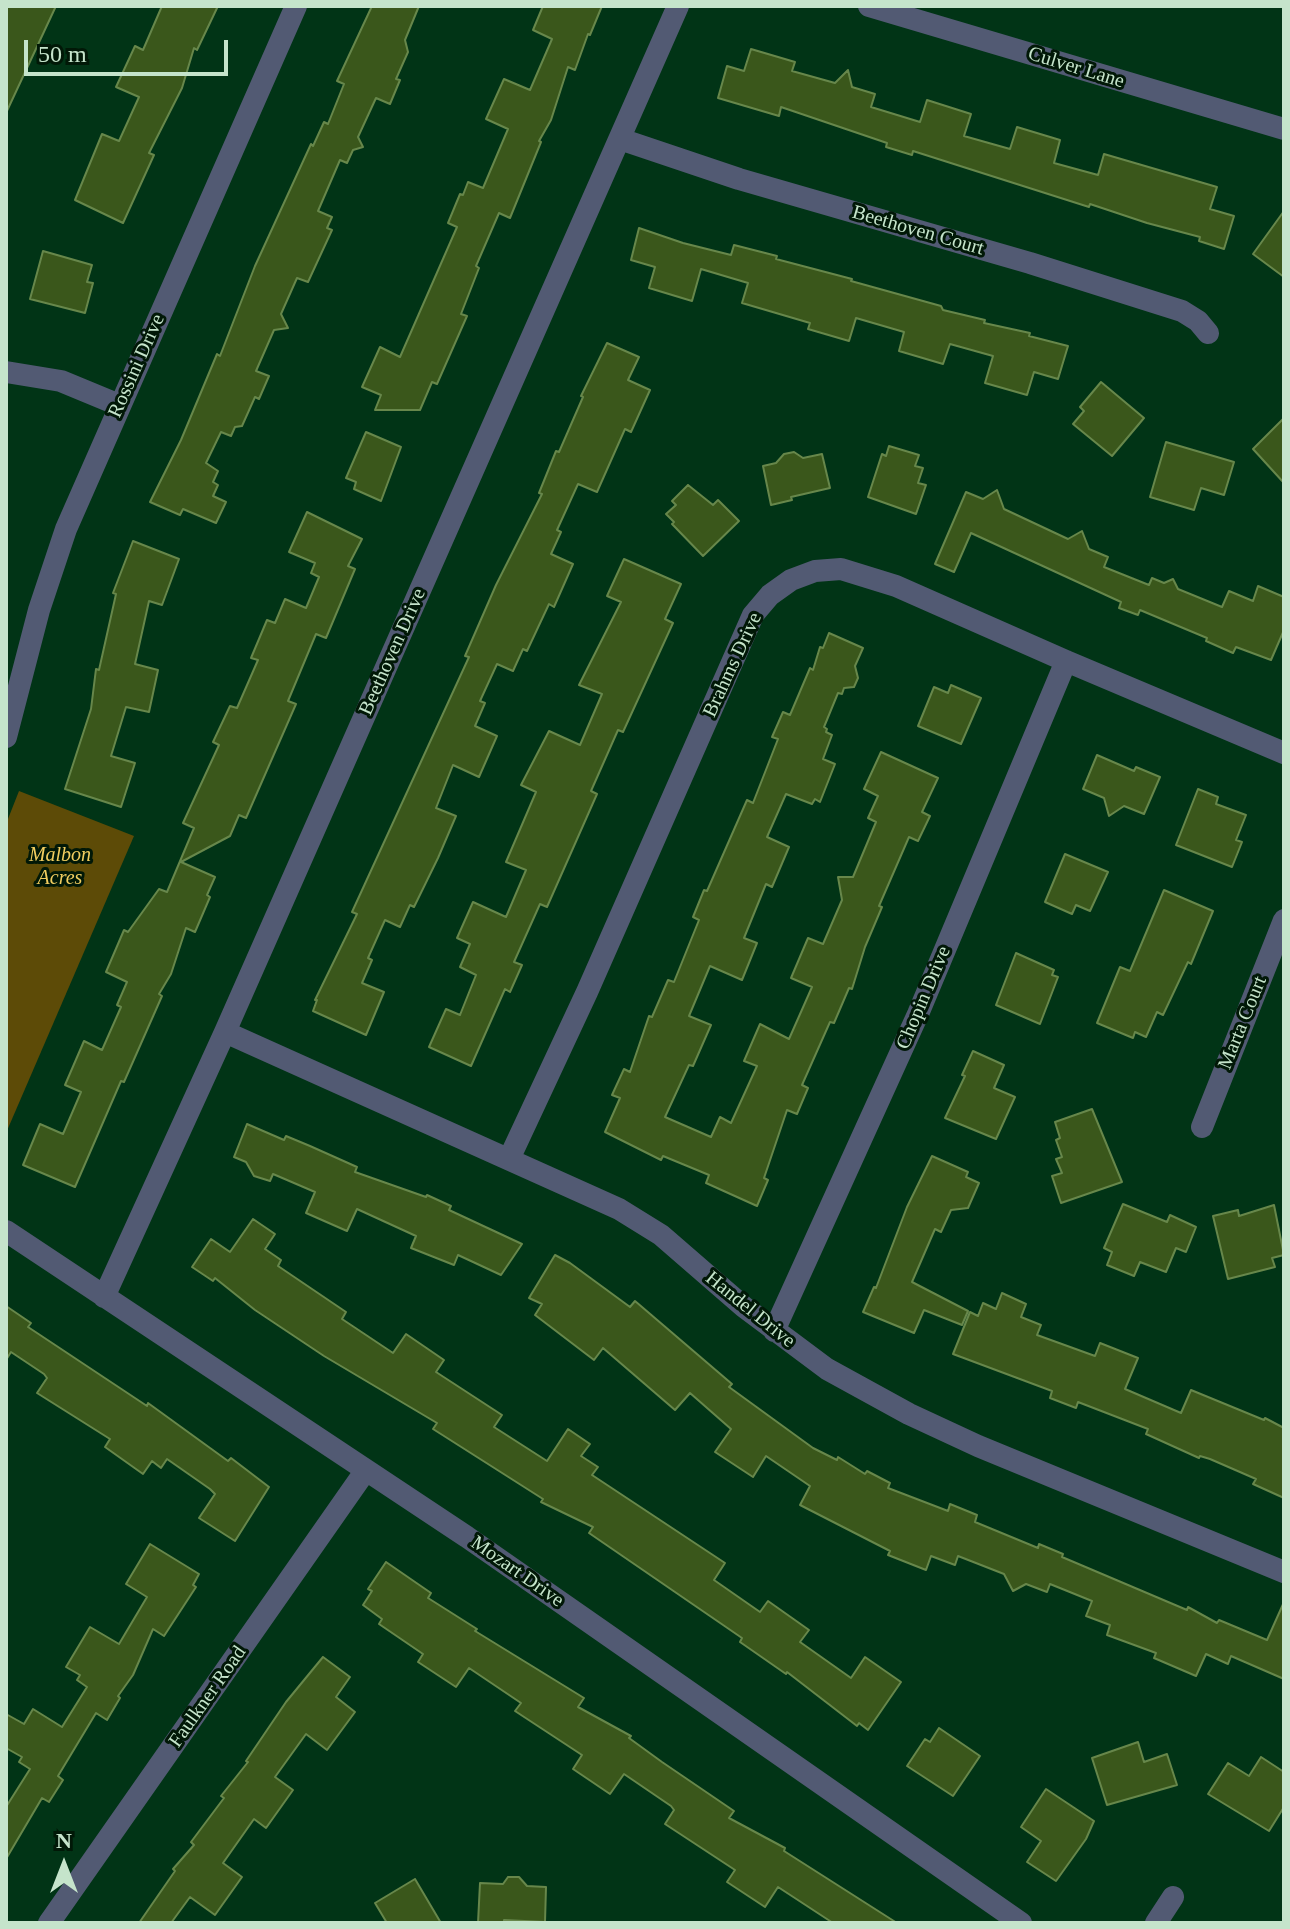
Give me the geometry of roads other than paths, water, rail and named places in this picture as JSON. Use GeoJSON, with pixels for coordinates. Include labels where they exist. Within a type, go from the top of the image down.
{"type":"FeatureCollection","features":[{"type":"Feature","properties":{"kind":"street","name":"Rossini Drive"},"geometry":{"type":"LineString","coordinates":[[6,737],[39,610],[66,529],[296,6]]}},
{"type":"Feature","properties":{"kind":"street","name":"Beethoven Drive"},"geometry":{"type":"LineString","coordinates":[[104,1297],[225,1032],[678,6]]}},
{"type":"Feature","properties":{"kind":"street","name":"Culver Lane"},"geometry":{"type":"LineString","coordinates":[[869,6],[1284,129]]}},
{"type":"Feature","properties":{"kind":"street","name":"Beethoven Court"},"geometry":{"type":"LineString","coordinates":[[620,139],[739,179],[1030,263],[1182,311],[1198,321],[1208,333]]}},
{"type":"Feature","properties":{"kind":"street"},"geometry":{"type":"LineString","coordinates":[[6,372],[61,381],[119,405]]}},
{"type":"Feature","properties":{"kind":"street","name":"Brahms Drive"},"geometry":{"type":"LineString","coordinates":[[509,1159],[587,992],[753,615],[770,595],[791,580],[815,571],[841,569],[896,586],[1284,753]]}},
{"type":"Feature","properties":{"kind":"street","name":"Chopin Drive"},"geometry":{"type":"LineString","coordinates":[[774,1331],[918,1014],[1066,661]]}},
{"type":"Feature","properties":{"kind":"street","name":"Marta Court"},"geometry":{"type":"LineString","coordinates":[[1202,1127],[1284,920]]}},
{"type":"Feature","properties":{"kind":"street","name":"Handel Drive"},"geometry":{"type":"LineString","coordinates":[[225,1032],[619,1209],[661,1235],[774,1331],[827,1369],[909,1414],[978,1446],[1284,1572]]}},
{"type":"Feature","properties":{"kind":"street","name":"Mozart Drive"},"geometry":{"type":"LineString","coordinates":[[6,1231],[467,1537],[1021,1923]]}},
{"type":"Feature","properties":{"kind":"street","name":"Faulkner Road"},"geometry":{"type":"LineString","coordinates":[[49,1923],[366,1470]]}},
{"type":"Feature","properties":{"kind":"street"},"geometry":{"type":"LineString","coordinates":[[1156,1923],[1173,1897]]}},
{"type":"Feature","properties":{"kind":"park label","name":"Malbon Acres"},"geometry":{"type":"Point","coordinates":[60,868]}}]}
